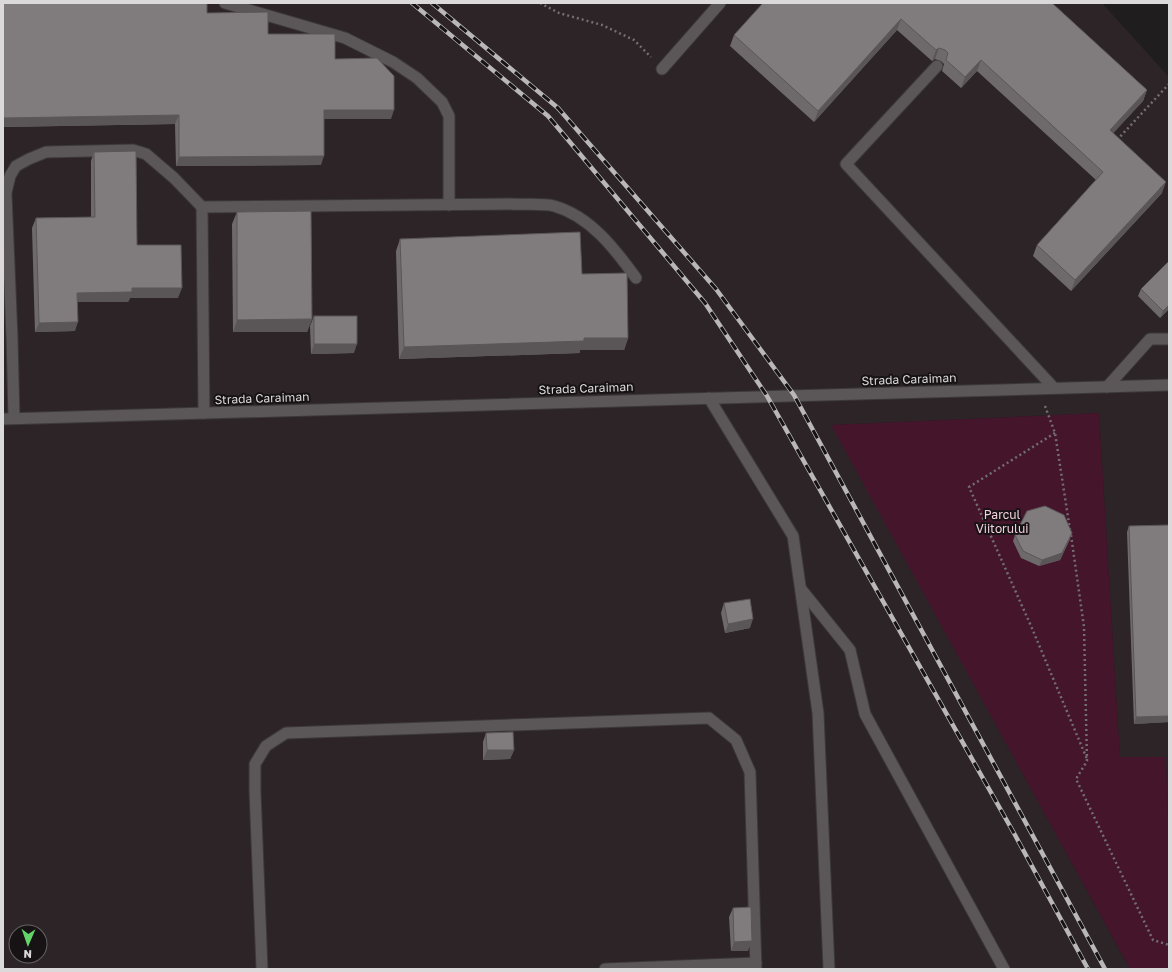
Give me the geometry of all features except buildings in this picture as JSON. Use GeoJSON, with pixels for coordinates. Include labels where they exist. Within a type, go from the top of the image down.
{"type":"FeatureCollection","features":[{"type":"Feature","properties":{"kind":"street"},"geometry":{"type":"LineString","coordinates":[[225,3],[345,38],[393,62],[417,78],[442,102],[449,116],[449,205]]}},
{"type":"Feature","properties":{"kind":"street"},"geometry":{"type":"LineString","coordinates":[[662,69],[720,3]]}},
{"type":"Feature","properties":{"kind":"street"},"geometry":{"type":"LineString","coordinates":[[937,66],[846,164],[1054,388]]}},
{"type":"Feature","properties":{"kind":"street"},"geometry":{"type":"LineString","coordinates":[[8,418],[12,337],[6,193],[10,176],[16,166],[46,152],[132,150],[146,154],[174,178],[202,207],[204,413]]}},
{"type":"Feature","properties":{"kind":"street"},"geometry":{"type":"LineString","coordinates":[[202,207],[511,204],[553,206],[573,213],[589,224],[605,240],[636,278]]}},
{"type":"Feature","properties":{"kind":"street"},"geometry":{"type":"LineString","coordinates":[[1107,387],[1150,339],[1169,339]]}},
{"type":"Feature","properties":{"kind":"street","name":"Strada Caraiman"},"geometry":{"type":"LineString","coordinates":[[8,418],[1169,385]]}},
{"type":"Feature","properties":{"kind":"street"},"geometry":{"type":"LineString","coordinates":[[709,398],[793,536],[818,713],[829,969]]}},
{"type":"Feature","properties":{"kind":"street"},"geometry":{"type":"LineString","coordinates":[[800,588],[850,650],[865,714],[1004,969]]}},
{"type":"Feature","properties":{"kind":"street"},"geometry":{"type":"LineString","coordinates":[[262,969],[255,764],[266,746],[286,733],[709,718],[736,740],[750,772],[756,966],[605,969]]}},
{"type":"Feature","properties":{"kind":"path"},"geometry":{"type":"LineString","coordinates":[[540,3],[558,14],[602,25],[634,40],[662,69]]}},
{"type":"Feature","properties":{"kind":"path"},"geometry":{"type":"LineString","coordinates":[[1117,140],[1169,84]]}},
{"type":"Feature","properties":{"kind":"path"},"geometry":{"type":"LineString","coordinates":[[1039,388],[1055,433],[1084,627],[1087,760],[1076,779],[1154,940],[1169,945]]}},
{"type":"Feature","properties":{"kind":"path"},"geometry":{"type":"LineString","coordinates":[[1055,433],[970,487],[1031,626],[1087,760]]}},
{"type":"Feature","properties":{"kind":"shaded area"},"geometry":{"type":"Polygon","coordinates":[[[3,3],[1102,3],[1169,77],[1169,850],[1166,757],[1120,757],[1099,413],[832,425],[1130,969],[3,969],[3,3]]]}},
{"type":"Feature","properties":{"kind":"green space","name":"Parcul Viitorului"},"geometry":{"type":"Polygon","coordinates":[[[1099,413],[1120,757],[1166,757],[1169,850],[1169,969],[1130,969],[831,425],[1099,413]]]}},
{"type":"Feature","properties":{"kind":"railway"},"geometry":{"type":"LineString","coordinates":[[412,3],[548,116],[705,303],[767,396],[1015,835],[1088,969]]}},
{"type":"Feature","properties":{"kind":"railway"},"geometry":{"type":"LineString","coordinates":[[432,3],[558,108],[716,289],[794,395],[1105,969]]}}]}
